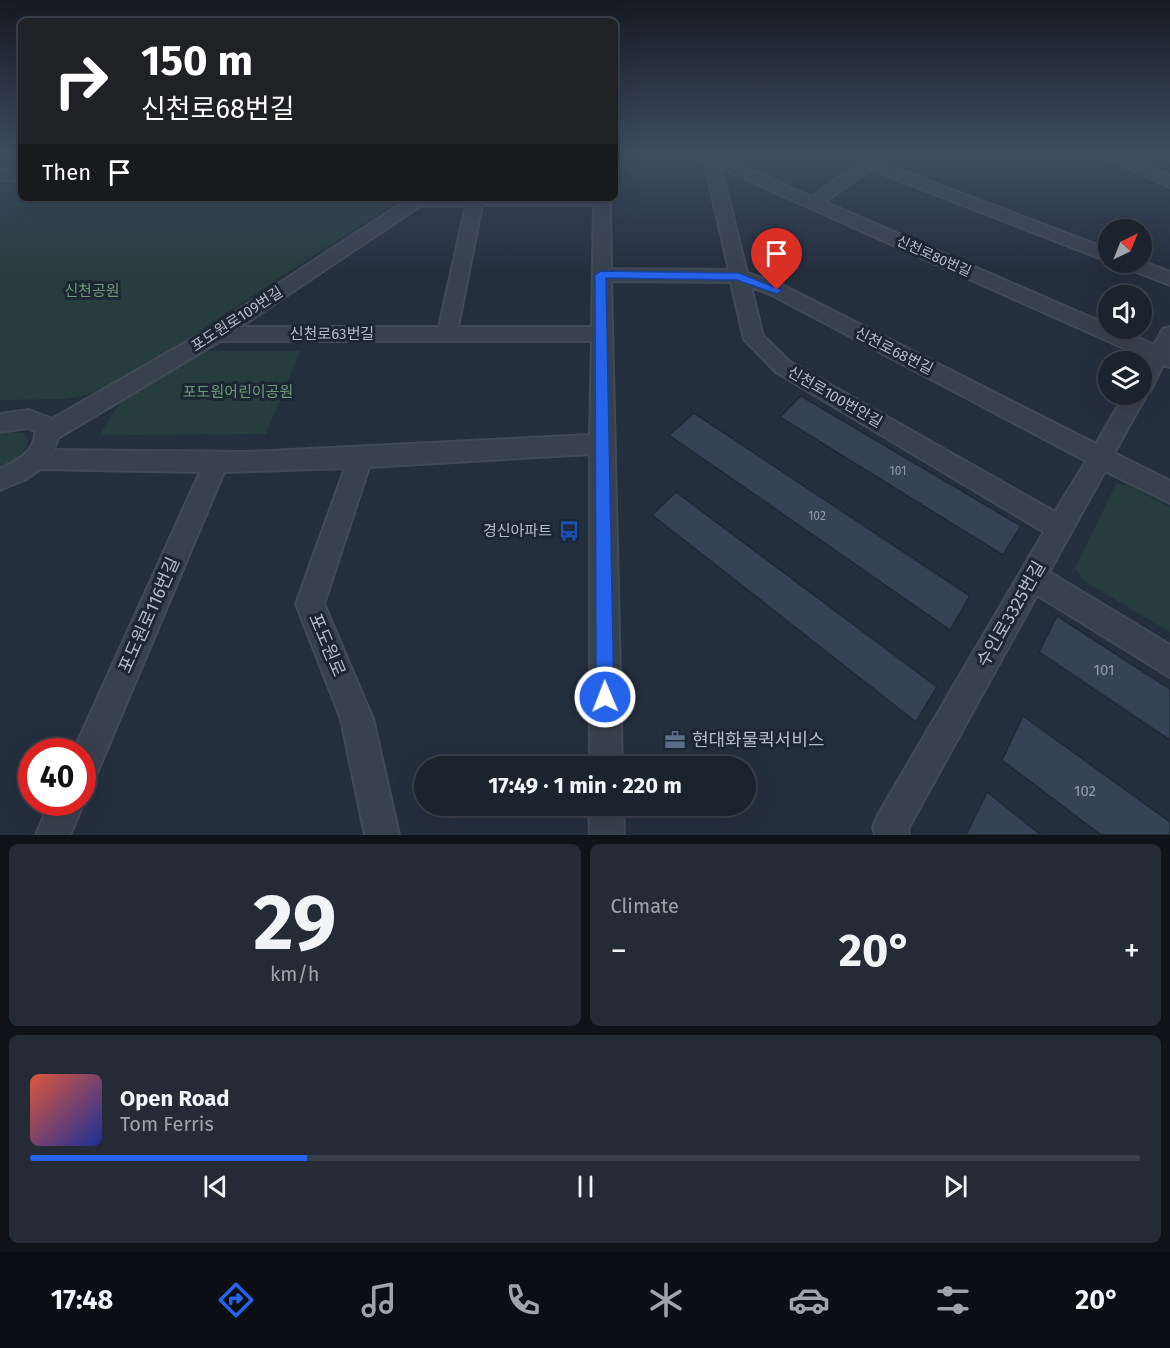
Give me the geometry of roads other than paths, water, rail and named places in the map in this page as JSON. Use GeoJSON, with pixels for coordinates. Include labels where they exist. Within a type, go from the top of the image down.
{"type":"FeatureCollection","features":[{"type":"Feature","properties":{"kind":"street","name":"신천로100번안길"},"geometry":{"type":"LineString","coordinates":[[719,192],[754,339],[783,367],[1060,528]]}},
{"type":"Feature","properties":{"kind":"street","name":"신천로80번길"},"geometry":{"type":"LineString","coordinates":[[790,192],[1164,357]]}},
{"type":"Feature","properties":{"kind":"street"},"geometry":{"type":"LineString","coordinates":[[814,203],[829,192]]}},
{"type":"Feature","properties":{"kind":"street"},"geometry":{"type":"LineString","coordinates":[[957,192],[1098,251]]}},
{"type":"Feature","properties":{"kind":"street","name":"포도원로109번길"},"geometry":{"type":"LineString","coordinates":[[48,432],[216,334],[416,201]]}},
{"type":"Feature","properties":{"kind":"street"},"geometry":{"type":"LineString","coordinates":[[447,334],[475,201]]}},
{"type":"Feature","properties":{"kind":"street"},"geometry":{"type":"LineString","coordinates":[[602,201],[601,334],[606,756]]}},
{"type":"Feature","properties":{"kind":"street"},"geometry":{"type":"LineString","coordinates":[[1152,272],[1170,279]]}},
{"type":"Feature","properties":{"kind":"street","name":"신천로68번길"},"geometry":{"type":"LineString","coordinates":[[601,275],[739,276],[777,290],[1170,493]]}},
{"type":"Feature","properties":{"kind":"street","name":"신천로63번길"},"geometry":{"type":"LineString","coordinates":[[216,334],[601,334]]}},
{"type":"Feature","properties":{"kind":"street"},"geometry":{"type":"LineString","coordinates":[[1152,372],[1164,357],[1170,334]]}},
{"type":"Feature","properties":{"kind":"street","name":"수인로3325번길"},"geometry":{"type":"LineString","coordinates":[[892,835],[890,827],[1130,405]]}},
{"type":"Feature","properties":{"kind":"street"},"geometry":{"type":"LineString","coordinates":[[0,423],[29,419],[45,426],[48,432],[47,441],[34,459],[23,468],[0,480]]}},
{"type":"Feature","properties":{"kind":"street"},"geometry":{"type":"LineString","coordinates":[[34,459],[102,463],[216,463],[360,458],[602,444]]}},
{"type":"Feature","properties":{"kind":"street","name":"포도원로"},"geometry":{"type":"LineString","coordinates":[[360,458],[310,604],[357,719],[382,835]]}},
{"type":"Feature","properties":{"kind":"street","name":"포도원로116번길"},"geometry":{"type":"LineString","coordinates":[[95,738],[216,463]]}},
{"type":"Feature","properties":{"kind":"street"},"geometry":{"type":"LineString","coordinates":[[1032,577],[1170,662]]}},
{"type":"Feature","properties":{"kind":"street"},"geometry":{"type":"LineString","coordinates":[[53,835],[61,816]]}},
{"type":"Feature","properties":{"kind":"street"},"geometry":{"type":"LineString","coordinates":[[606,816],[607,835]]}},
{"type":"Feature","properties":{"kind":"place","name":"경신아파트"},"geometry":{"type":"Point","coordinates":[569,531]}},
{"type":"Feature","properties":{"kind":"place","name":"현대화물퀵서비스"},"geometry":{"type":"Point","coordinates":[675,740]}},
{"type":"Feature","properties":{"kind":"park label","name":"신천공원"},"geometry":{"type":"Point","coordinates":[92,291]}},
{"type":"Feature","properties":{"kind":"park label","name":"포도원어린이공원"},"geometry":{"type":"Point","coordinates":[238,392]}}]}
